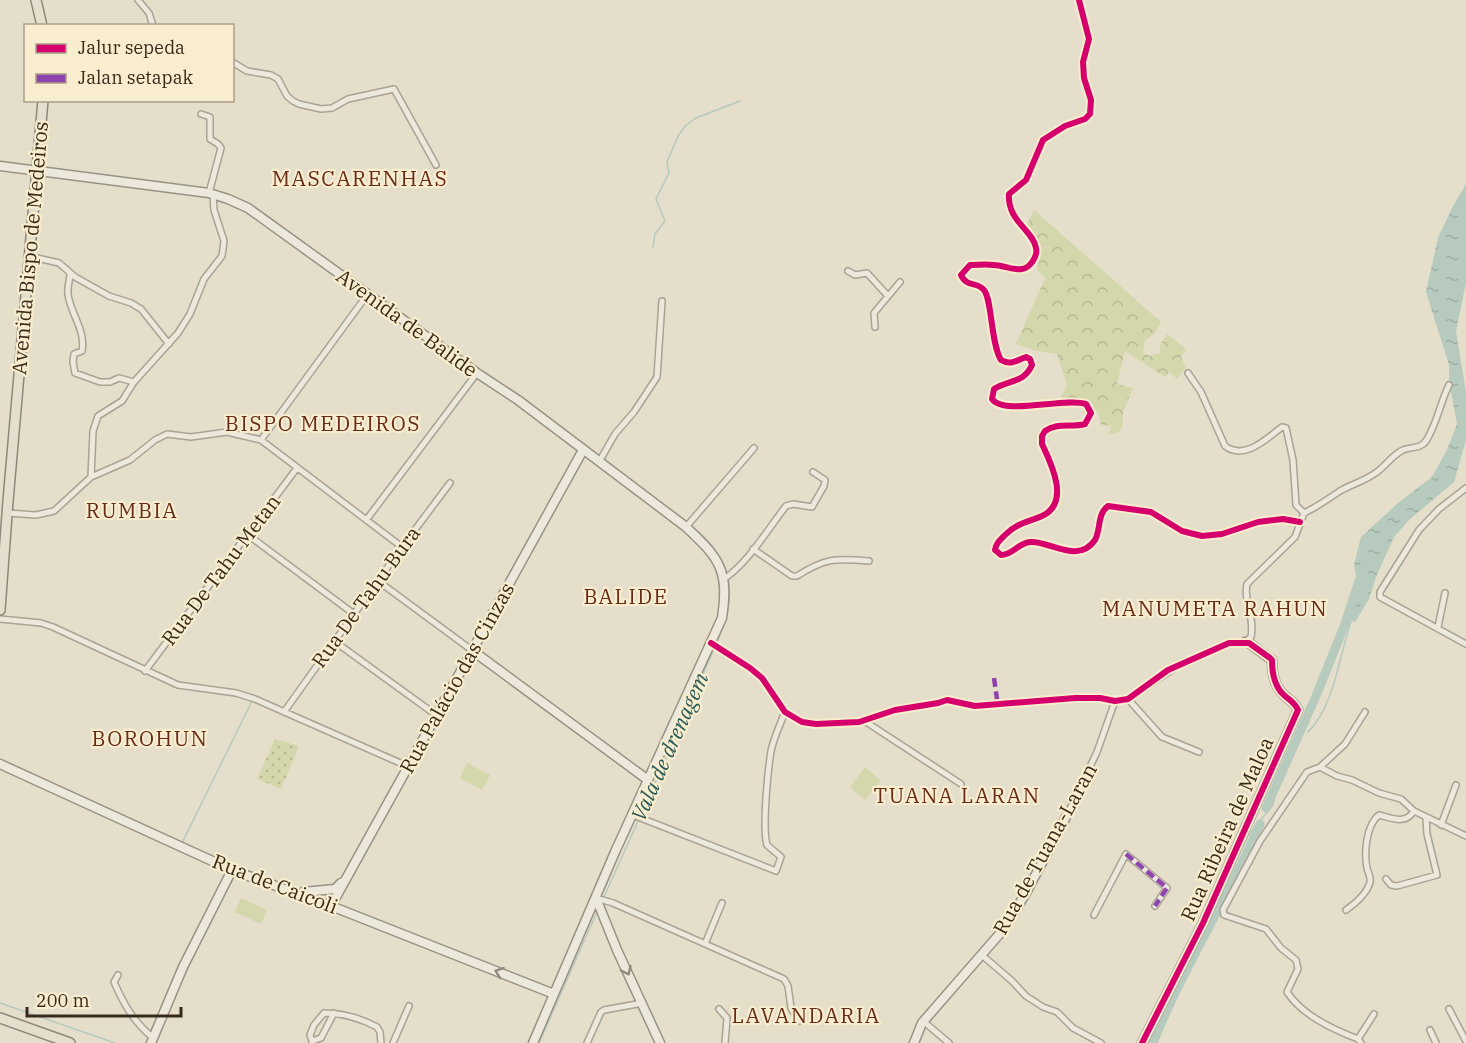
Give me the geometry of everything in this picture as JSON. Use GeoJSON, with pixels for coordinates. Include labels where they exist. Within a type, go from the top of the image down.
{"type":"FeatureCollection","features":[{"type":"Feature","properties":{"kind":"main road"},"geometry":{"type":"LineString","coordinates":[[36,0],[42,24]]}},
{"type":"Feature","properties":{"kind":"main road","name":"Avenida Bispo de Medeiros"},"geometry":{"type":"LineString","coordinates":[[0,610],[7,513],[4,501],[43,102]]}},
{"type":"Feature","properties":{"kind":"main road","name":"Avenida de Balide"},"geometry":{"type":"LineString","coordinates":[[0,166],[211,194],[228,199],[261,216],[367,295],[600,460],[686,527],[711,550],[724,579]]}},
{"type":"Feature","properties":{"kind":"main road","name":"Rua Palácio das Cinzas"},"geometry":{"type":"LineString","coordinates":[[331,906],[583,450]]}},
{"type":"Feature","properties":{"kind":"main road"},"geometry":{"type":"LineString","coordinates":[[533,1043],[722,618],[725,596],[724,579]]}},
{"type":"Feature","properties":{"kind":"main road","name":"Rua Ribeira de Maloa"},"geometry":{"type":"LineString","coordinates":[[1142,1043],[1199,932],[1298,710],[1277,687],[1272,660],[1245,642]]}},
{"type":"Feature","properties":{"kind":"main road"},"geometry":{"type":"LineString","coordinates":[[473,651],[648,780]]}},
{"type":"Feature","properties":{"kind":"main road","name":"Rua de Caicoli"},"geometry":{"type":"LineString","coordinates":[[0,764],[232,870],[331,906],[554,994]]}},
{"type":"Feature","properties":{"kind":"main road","name":"Rua de Tuana-Laran"},"geometry":{"type":"LineString","coordinates":[[914,1043],[923,1021],[983,956],[1009,921],[1066,817]]}},
{"type":"Feature","properties":{"kind":"main road"},"geometry":{"type":"LineString","coordinates":[[152,1040],[183,967],[232,870]]}},
{"type":"Feature","properties":{"kind":"main road"},"geometry":{"type":"LineString","coordinates":[[294,892],[335,889],[343,882]]}},
{"type":"Feature","properties":{"kind":"main road"},"geometry":{"type":"LineString","coordinates":[[596,898],[660,1043]]}},
{"type":"Feature","properties":{"kind":"main road"},"geometry":{"type":"LineString","coordinates":[[0,1018],[70,1043]]}},
{"type":"Feature","properties":{"kind":"street"},"geometry":{"type":"LineString","coordinates":[[138,0],[149,13],[152,24]]}},
{"type":"Feature","properties":{"kind":"street"},"geometry":{"type":"LineString","coordinates":[[1078,0],[1089,39],[1083,62],[1084,78],[1091,100],[1090,114],[1085,119],[1065,126],[1043,140],[1026,180],[1010,194],[1011,210],[1036,245],[1037,250],[1033,260],[1030,266],[1019,270],[995,265],[970,265],[961,275],[964,281],[986,292],[994,339],[1001,360],[1013,363],[1026,357],[1030,359],[1032,365],[1025,377],[1019,381],[994,390],[992,399],[995,403],[1014,406],[1076,401],[1086,404],[1091,413],[1085,424],[1059,425],[1045,431],[1042,444],[1058,487],[1058,495],[1046,514],[1022,522],[1012,529],[997,544],[995,550],[1005,555],[1031,542],[1059,550],[1081,549],[1094,541],[1099,529],[1101,514],[1108,506],[1151,512],[1182,531],[1202,536],[1222,534],[1272,520],[1300,522]]}},
{"type":"Feature","properties":{"kind":"street"},"geometry":{"type":"LineString","coordinates":[[234,63],[247,71],[271,75],[278,79],[287,96],[298,104],[321,109],[332,108],[348,99],[394,89],[436,165]]}},
{"type":"Feature","properties":{"kind":"street"},"geometry":{"type":"LineString","coordinates":[[91,477],[93,431],[96,420],[101,413],[122,401],[134,382],[169,344],[187,320],[204,279],[219,261],[224,248],[211,194],[222,148],[210,139],[210,117],[201,114]]}},
{"type":"Feature","properties":{"kind":"street"},"geometry":{"type":"LineString","coordinates":[[33,257],[59,263],[70,274],[108,296],[131,303],[141,309],[169,344]]}},
{"type":"Feature","properties":{"kind":"street"},"geometry":{"type":"LineString","coordinates":[[848,271],[855,275],[867,273],[888,297]]}},
{"type":"Feature","properties":{"kind":"street"},"geometry":{"type":"LineString","coordinates":[[70,274],[68,293],[80,328],[83,345],[82,351],[74,354],[75,373],[100,382],[110,382],[119,378],[134,382]]}},
{"type":"Feature","properties":{"kind":"street"},"geometry":{"type":"LineString","coordinates":[[875,327],[874,313],[900,282]]}},
{"type":"Feature","properties":{"kind":"street"},"geometry":{"type":"LineString","coordinates":[[261,440],[367,295]]}},
{"type":"Feature","properties":{"kind":"street"},"geometry":{"type":"LineString","coordinates":[[600,460],[615,434],[634,412],[657,377],[662,301]]}},
{"type":"Feature","properties":{"kind":"street"},"geometry":{"type":"LineString","coordinates":[[368,519],[477,373]]}},
{"type":"Feature","properties":{"kind":"street"},"geometry":{"type":"LineString","coordinates":[[1188,373],[1201,392],[1226,446],[1230,449],[1241,450],[1255,447],[1282,427],[1288,431],[1293,460],[1296,505],[1304,513]]}},
{"type":"Feature","properties":{"kind":"street"},"geometry":{"type":"LineString","coordinates":[[711,643],[762,678],[785,712],[802,722],[816,724],[863,720],[895,710],[947,700],[975,706],[1075,698],[1100,698],[1115,701],[1128,699],[1179,665],[1229,643],[1245,642],[1251,637],[1253,627],[1246,590],[1247,584],[1295,537],[1300,529],[1304,513],[1342,490],[1363,482],[1405,449],[1424,444],[1437,420],[1449,385]]}},
{"type":"Feature","properties":{"kind":"street"},"geometry":{"type":"LineString","coordinates":[[7,513],[36,515],[54,512],[91,477],[130,460],[155,440],[167,434],[191,437],[227,432],[261,440],[402,547]]}},
{"type":"Feature","properties":{"kind":"street"},"geometry":{"type":"LineString","coordinates":[[686,527],[754,448]]}},
{"type":"Feature","properties":{"kind":"street","name":"Rua De Tahu Metan"},"geometry":{"type":"LineString","coordinates":[[145,671],[297,468]]}},
{"type":"Feature","properties":{"kind":"street"},"geometry":{"type":"LineString","coordinates":[[724,579],[753,549],[786,506],[793,504],[813,507],[825,480],[813,472]]}},
{"type":"Feature","properties":{"kind":"street","name":"Rua De Tahu Bura"},"geometry":{"type":"LineString","coordinates":[[284,712],[450,483]]}},
{"type":"Feature","properties":{"kind":"street"},"geometry":{"type":"LineString","coordinates":[[1466,488],[1439,509],[1419,530],[1380,592],[1380,597],[1466,644]]}},
{"type":"Feature","properties":{"kind":"street"},"geometry":{"type":"LineString","coordinates":[[248,535],[354,614]]}},
{"type":"Feature","properties":{"kind":"street"},"geometry":{"type":"LineString","coordinates":[[753,549],[792,576],[797,576],[822,561],[846,559],[869,561]]}},
{"type":"Feature","properties":{"kind":"street"},"geometry":{"type":"LineString","coordinates":[[378,581],[473,651]]}},
{"type":"Feature","properties":{"kind":"street"},"geometry":{"type":"LineString","coordinates":[[1437,627],[1445,592]]}},
{"type":"Feature","properties":{"kind":"street"},"geometry":{"type":"LineString","coordinates":[[0,619],[41,623],[53,627],[178,685],[236,693],[407,766]]}},
{"type":"Feature","properties":{"kind":"street"},"geometry":{"type":"LineString","coordinates":[[334,641],[436,715]]}},
{"type":"Feature","properties":{"kind":"street"},"geometry":{"type":"LineString","coordinates":[[1128,699],[1162,736],[1199,752]]}},
{"type":"Feature","properties":{"kind":"street","name":"Rua de Tuana-Laran"},"geometry":{"type":"LineString","coordinates":[[1066,817],[1097,753],[1115,701]]}},
{"type":"Feature","properties":{"kind":"street"},"geometry":{"type":"LineString","coordinates":[[633,815],[776,871],[781,857],[768,845],[765,838],[765,819],[771,750],[778,725],[785,712]]}},
{"type":"Feature","properties":{"kind":"street"},"geometry":{"type":"LineString","coordinates":[[1320,768],[1345,744],[1365,712]]}},
{"type":"Feature","properties":{"kind":"street"},"geometry":{"type":"LineString","coordinates":[[863,720],[961,784]]}},
{"type":"Feature","properties":{"kind":"street"},"geometry":{"type":"LineString","coordinates":[[1374,1014],[1359,1041],[1320,1022],[1287,992],[1299,965],[1296,960],[1281,948],[1266,929],[1224,915],[1223,910],[1274,819],[1307,772],[1312,769],[1320,768],[1378,793],[1401,799],[1426,818],[1465,836],[1466,828]]}},
{"type":"Feature","properties":{"kind":"street"},"geometry":{"type":"LineString","coordinates":[[1441,825],[1456,785]]}},
{"type":"Feature","properties":{"kind":"street"},"geometry":{"type":"LineString","coordinates":[[1346,910],[1358,902],[1370,884],[1371,878],[1366,857],[1370,829],[1375,818],[1379,815],[1403,820],[1409,818],[1414,811]]}},
{"type":"Feature","properties":{"kind":"street"},"geometry":{"type":"LineString","coordinates":[[1386,879],[1390,885],[1397,886],[1437,875],[1427,834],[1426,818]]}},
{"type":"Feature","properties":{"kind":"street"},"geometry":{"type":"LineString","coordinates":[[1094,915],[1126,854],[1167,888],[1155,906]]}},
{"type":"Feature","properties":{"kind":"street"},"geometry":{"type":"LineString","coordinates":[[596,898],[613,903],[784,979],[788,986],[791,1008],[799,1021]]}},
{"type":"Feature","properties":{"kind":"street"},"geometry":{"type":"LineString","coordinates":[[705,944],[722,903]]}},
{"type":"Feature","properties":{"kind":"street"},"geometry":{"type":"LineString","coordinates":[[983,956],[1026,996],[1043,1007],[1057,1012],[1073,1028],[1101,1043]]}},
{"type":"Feature","properties":{"kind":"street"},"geometry":{"type":"LineString","coordinates":[[118,975],[114,982],[125,1007],[152,1040]]}},
{"type":"Feature","properties":{"kind":"street"},"geometry":{"type":"LineString","coordinates":[[587,1043],[601,1012],[643,1003]]}},
{"type":"Feature","properties":{"kind":"street"},"geometry":{"type":"LineString","coordinates":[[393,1043],[409,1006]]}},
{"type":"Feature","properties":{"kind":"street"},"geometry":{"type":"LineString","coordinates":[[720,1009],[727,1018],[725,1043]]}},
{"type":"Feature","properties":{"kind":"street"},"geometry":{"type":"LineString","coordinates":[[1449,1009],[1466,1041]]}},
{"type":"Feature","properties":{"kind":"street"},"geometry":{"type":"LineString","coordinates":[[334,1013],[321,1038],[311,1042],[310,1035],[318,1020],[324,1013],[334,1013],[354,1017],[377,1027],[381,1043]]}},
{"type":"Feature","properties":{"kind":"street"},"geometry":{"type":"LineString","coordinates":[[923,1021],[949,1043]]}},
{"type":"Feature","properties":{"kind":"street"},"geometry":{"type":"LineString","coordinates":[[1430,1030],[1436,1043]]}},
{"type":"Feature","properties":{"kind":"green space"},"geometry":{"type":"Polygon","coordinates":[[[1034,210],[1161,322],[1155,333],[1145,341],[1143,353],[1150,356],[1160,353],[1160,345],[1167,334],[1186,349],[1181,357],[1186,368],[1177,379],[1170,372],[1165,377],[1125,351],[1117,384],[1133,388],[1123,412],[1123,426],[1119,432],[1108,435],[1112,426],[1101,425],[1099,415],[1090,402],[1061,398],[1067,385],[1057,354],[1037,351],[1016,344],[1045,278],[1037,270],[1042,247],[1026,226],[1034,210]]]}},
{"type":"Feature","properties":{"kind":"green space"},"geometry":{"type":"Polygon","coordinates":[[[275,739],[299,746],[281,789],[257,779],[275,739]]]}},
{"type":"Feature","properties":{"kind":"green space"},"geometry":{"type":"Polygon","coordinates":[[[467,763],[490,775],[482,790],[460,778],[467,763]]]}},
{"type":"Feature","properties":{"kind":"green space"},"geometry":{"type":"Polygon","coordinates":[[[865,767],[881,781],[865,800],[850,787],[865,767]]]}},
{"type":"Feature","properties":{"kind":"green space"},"geometry":{"type":"Polygon","coordinates":[[[241,898],[267,910],[261,924],[235,912],[241,898]]]}},
{"type":"Feature","properties":{"kind":"water"},"geometry":{"type":"Polygon","coordinates":[[[1466,184],[1466,283],[1456,331],[1466,392],[1466,440],[1454,482],[1410,519],[1394,537],[1369,599],[1355,622],[1349,620],[1358,585],[1354,565],[1361,537],[1398,503],[1432,477],[1447,450],[1457,424],[1449,381],[1449,365],[1426,292],[1438,238],[1466,184]]]}},
{"type":"Feature","properties":{"kind":"waterway"},"geometry":{"type":"LineString","coordinates":[[653,247],[655,234],[665,221],[656,199],[669,173],[667,162],[678,136],[686,125],[696,118],[740,101]]}},
{"type":"Feature","properties":{"kind":"waterway","name":"Vala de drenagem"},"geometry":{"type":"LineString","coordinates":[[485,372],[501,384]]}},
{"type":"Feature","properties":{"kind":"waterway","name":"Vala de drenagem"},"geometry":{"type":"LineString","coordinates":[[690,525],[716,551],[724,564],[728,579],[728,610],[716,644]]}},
{"type":"Feature","properties":{"kind":"waterway"},"geometry":{"type":"LineString","coordinates":[[1266,808],[1316,696],[1345,624],[1359,581]]}},
{"type":"Feature","properties":{"kind":"waterway"},"geometry":{"type":"LineString","coordinates":[[1308,732],[1317,721],[1330,694],[1352,619]]}},
{"type":"Feature","properties":{"kind":"waterway","name":"Vala de drenagem"},"geometry":{"type":"LineString","coordinates":[[641,815],[714,649]]}},
{"type":"Feature","properties":{"kind":"waterway"},"geometry":{"type":"LineString","coordinates":[[182,843],[253,699]]}},
{"type":"Feature","properties":{"kind":"waterway"},"geometry":{"type":"LineString","coordinates":[[1284,760],[1286,753]]}},
{"type":"Feature","properties":{"kind":"waterway"},"geometry":{"type":"LineString","coordinates":[[1221,893],[1249,834],[1273,805],[1274,798]]}},
{"type":"Feature","properties":{"kind":"waterway","name":"Vala de drenagem"},"geometry":{"type":"LineString","coordinates":[[604,897],[639,819]]}},
{"type":"Feature","properties":{"kind":"waterway"},"geometry":{"type":"LineString","coordinates":[[1153,1043],[1178,987],[1260,824]]}},
{"type":"Feature","properties":{"kind":"waterway","name":"Vala de drenagem"},"geometry":{"type":"LineString","coordinates":[[539,1043],[597,912]]}},
{"type":"Feature","properties":{"kind":"waterway"},"geometry":{"type":"LineString","coordinates":[[1150,1043],[1195,949]]}},
{"type":"Feature","properties":{"kind":"waterway","name":"Vala de drenagem"},"geometry":{"type":"LineString","coordinates":[[0,1003],[115,1043]]}},
{"type":"Feature","properties":{"kind":"marked path"},"geometry":{"type":"LineString","coordinates":[[994,678],[998,706]]}},
{"type":"Feature","properties":{"kind":"marked path"},"geometry":{"type":"LineString","coordinates":[[1126,854],[1167,888],[1155,906]]}},
{"type":"Feature","properties":{"kind":"cycle path"},"geometry":{"type":"LineString","coordinates":[[1079,0],[1089,39],[1083,62],[1084,78],[1091,100],[1090,114],[1085,119],[1065,126],[1043,140],[1026,180],[1009,194],[1012,211],[1034,242],[1035,258],[1022,269],[970,265],[961,275],[966,282],[981,287],[987,295],[995,344],[1001,360],[1011,362],[1026,357],[1030,359],[1032,365],[1025,375],[994,389],[992,399],[999,404],[1009,406],[1076,402],[1086,404],[1091,413],[1085,424],[1060,426],[1045,431],[1042,444],[1054,472],[1056,502],[1051,510],[1042,516],[1009,531],[998,542],[995,550],[1001,555],[1022,544],[1038,542],[1063,550],[1080,551],[1095,540],[1102,513],[1108,506],[1151,512],[1182,531],[1202,536],[1222,534],[1258,522],[1283,519],[1300,522]]}},
{"type":"Feature","properties":{"kind":"cycle path"},"geometry":{"type":"LineString","coordinates":[[711,643],[762,678],[785,712],[802,722],[816,724],[859,722],[895,710],[947,700],[975,706],[1075,698],[1100,698],[1115,701],[1128,699],[1168,670],[1229,643],[1249,643],[1270,658],[1274,680],[1278,688],[1298,710],[1203,923],[1142,1043]]}},
{"type":"Feature","properties":{"kind":"district","name":"MASCARENHAS"},"geometry":{"type":"Point","coordinates":[360,179]}},
{"type":"Feature","properties":{"kind":"district","name":"BISPO MEDEIROS"},"geometry":{"type":"Point","coordinates":[323,424]}},
{"type":"Feature","properties":{"kind":"district","name":"RUMBIA"},"geometry":{"type":"Point","coordinates":[132,511]}},
{"type":"Feature","properties":{"kind":"district","name":"BALIDE"},"geometry":{"type":"Point","coordinates":[626,597]}},
{"type":"Feature","properties":{"kind":"district","name":"MANUMETA RAHUN"},"geometry":{"type":"Point","coordinates":[1215,609]}},
{"type":"Feature","properties":{"kind":"district","name":"BOROHUN"},"geometry":{"type":"Point","coordinates":[150,739]}},
{"type":"Feature","properties":{"kind":"district","name":"TUANA LARAN"},"geometry":{"type":"Point","coordinates":[957,796]}},
{"type":"Feature","properties":{"kind":"district","name":"LAVANDARIA"},"geometry":{"type":"Point","coordinates":[806,1016]}}]}
